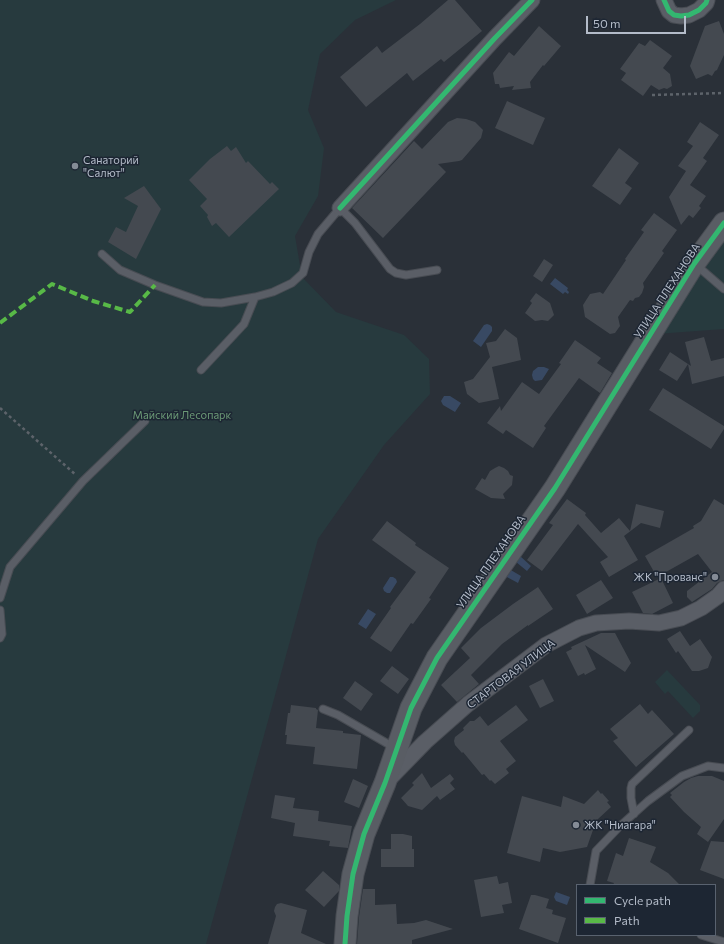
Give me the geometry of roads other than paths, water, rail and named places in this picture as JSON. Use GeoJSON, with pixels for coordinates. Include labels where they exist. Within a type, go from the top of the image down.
{"type":"FeatureCollection","features":[{"type":"Feature","properties":{"kind":"street"},"geometry":{"type":"LineString","coordinates":[[340,208],[495,38],[532,0]]}},
{"type":"Feature","properties":{"kind":"street"},"geometry":{"type":"LineString","coordinates":[[664,0],[669,11],[681,16],[690,15],[699,10],[707,0]]}},
{"type":"Feature","properties":{"kind":"street","name":"УЛИЦА ПЛЕХАНОВА"},"geometry":{"type":"LineString","coordinates":[[345,944],[353,874],[364,834],[385,783],[411,708],[437,658],[555,488],[694,264],[724,223]]}},
{"type":"Feature","properties":{"kind":"street","name":"СТАРТОВАЯ УЛИЦА"},"geometry":{"type":"LineString","coordinates":[[385,783],[426,742],[468,704],[546,645],[579,628],[596,623],[629,621],[659,623],[681,618],[701,608],[718,596],[724,589]]}},
{"type":"Feature","properties":{"kind":"lane"},"geometry":{"type":"LineString","coordinates":[[102,254],[120,270],[155,286],[203,302],[221,303],[254,297],[273,292],[292,283],[302,273],[309,252],[318,234],[340,208],[355,223],[390,269],[396,273],[406,275],[437,270]]}},
{"type":"Feature","properties":{"kind":"lane"},"geometry":{"type":"LineString","coordinates":[[694,264],[724,289]]}},
{"type":"Feature","properties":{"kind":"lane"},"geometry":{"type":"LineString","coordinates":[[200,370],[244,324],[254,297]]}},
{"type":"Feature","properties":{"kind":"lane"},"geometry":{"type":"LineString","coordinates":[[0,598],[10,567],[83,481],[145,422]]}},
{"type":"Feature","properties":{"kind":"lane"},"geometry":{"type":"LineString","coordinates":[[0,610],[2,634],[0,638]]}},
{"type":"Feature","properties":{"kind":"lane"},"geometry":{"type":"LineString","coordinates":[[323,709],[338,714],[397,749]]}},
{"type":"Feature","properties":{"kind":"lane"},"geometry":{"type":"LineString","coordinates":[[634,814],[631,798],[632,784],[689,730]]}},
{"type":"Feature","properties":{"kind":"lane"},"geometry":{"type":"LineString","coordinates":[[590,884],[596,851],[648,801],[682,776],[708,766],[724,768]]}},
{"type":"Feature","properties":{"kind":"lane"},"geometry":{"type":"LineString","coordinates":[[704,936],[724,942]]}},
{"type":"Feature","properties":{"kind":"water"},"geometry":{"type":"Polygon","coordinates":[[[555,278],[568,288],[568,294],[565,292],[563,294],[550,284],[555,278]]]}},
{"type":"Feature","properties":{"kind":"water"},"geometry":{"type":"Polygon","coordinates":[[[487,324],[492,327],[492,331],[481,347],[473,341],[484,325],[487,324]]]}},
{"type":"Feature","properties":{"kind":"water"},"geometry":{"type":"Polygon","coordinates":[[[538,367],[549,369],[542,380],[535,381],[532,375],[533,371],[538,367]]]}},
{"type":"Feature","properties":{"kind":"water"},"geometry":{"type":"Polygon","coordinates":[[[444,396],[450,396],[461,403],[455,412],[443,405],[441,401],[444,396]]]}},
{"type":"Feature","properties":{"kind":"water"},"geometry":{"type":"Polygon","coordinates":[[[520,556],[531,566],[527,571],[516,562],[520,556]]]}},
{"type":"Feature","properties":{"kind":"water"},"geometry":{"type":"Polygon","coordinates":[[[509,569],[521,576],[518,583],[505,576],[509,569]]]}},
{"type":"Feature","properties":{"kind":"water"},"geometry":{"type":"Polygon","coordinates":[[[390,577],[396,579],[397,582],[390,593],[387,593],[383,588],[390,577]]]}},
{"type":"Feature","properties":{"kind":"water"},"geometry":{"type":"Polygon","coordinates":[[[368,609],[376,614],[366,629],[358,624],[368,609]]]}},
{"type":"Feature","properties":{"kind":"water"},"geometry":{"type":"Polygon","coordinates":[[[556,892],[570,897],[567,905],[556,901],[554,897],[556,892]]]}},
{"type":"Feature","properties":{"kind":"place","name":"Санаторий \"Салют\""},"geometry":{"type":"Point","coordinates":[75,166]}},
{"type":"Feature","properties":{"kind":"place","name":"ЖК \"Прованс\""},"geometry":{"type":"Point","coordinates":[715,577]}},
{"type":"Feature","properties":{"kind":"place","name":"ЖК \"Ниагара\""},"geometry":{"type":"Point","coordinates":[576,825]}},
{"type":"Feature","properties":{"kind":"park label","name":"Майский Лесопарк"},"geometry":{"type":"Point","coordinates":[182,415]}}]}
